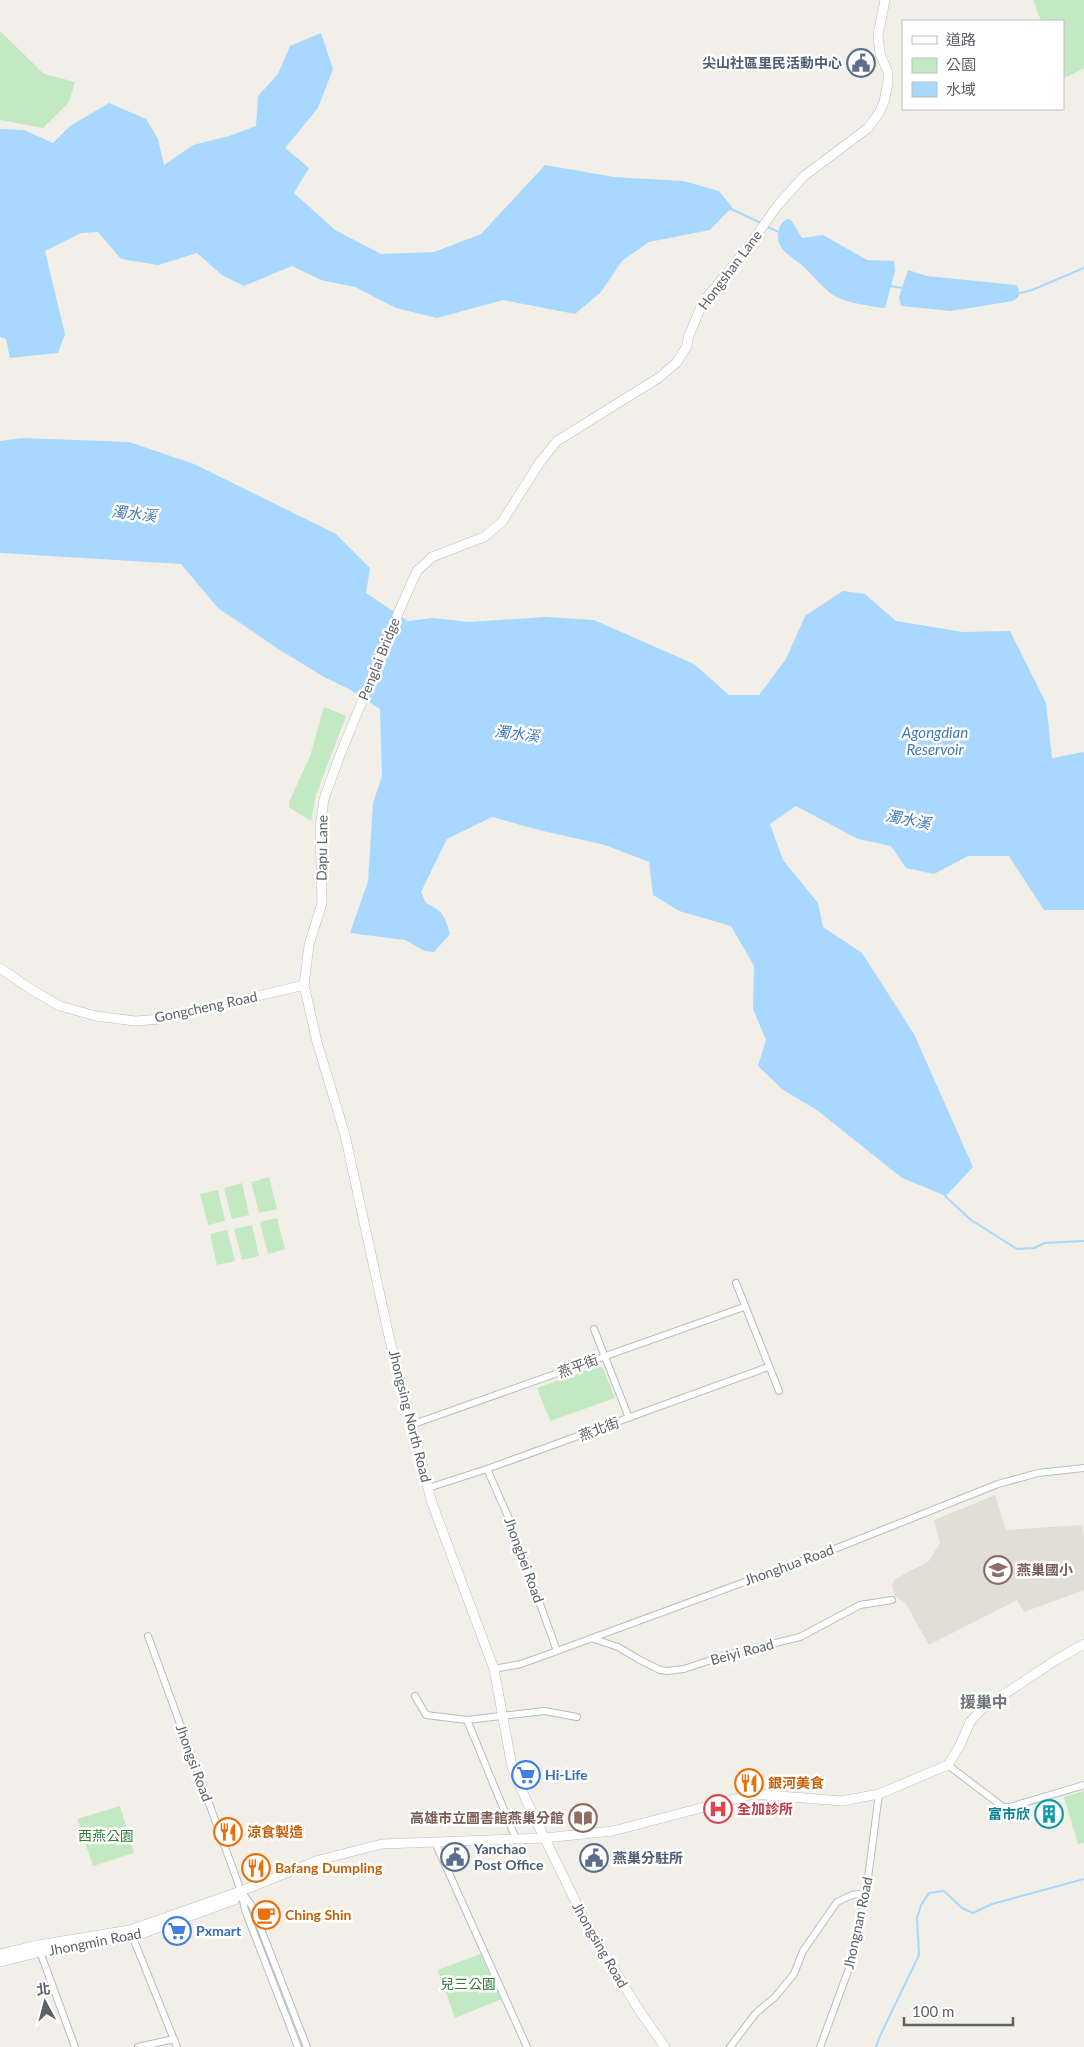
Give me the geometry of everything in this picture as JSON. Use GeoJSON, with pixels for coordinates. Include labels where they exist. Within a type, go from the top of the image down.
{"type":"FeatureCollection","features":[{"type":"Feature","properties":{"kind":"street","name":"Hongshan Lane"},"geometry":{"type":"LineString","coordinates":[[402,604],[417,571],[432,557],[484,537],[502,522],[540,462],[557,441],[660,377],[677,362],[687,346],[688,338],[703,302],[746,250],[778,205],[803,177],[868,128],[879,113],[884,102],[888,82],[888,72],[880,54],[878,35],[885,0]]}},
{"type":"Feature","properties":{"kind":"street","name":"Penglai Bridge"},"geometry":{"type":"LineString","coordinates":[[356,714],[402,604]]}},
{"type":"Feature","properties":{"kind":"street","name":"Dapu Lane"},"geometry":{"type":"LineString","coordinates":[[304,985],[309,945],[322,903],[320,828],[324,799],[356,714]]}},
{"type":"Feature","properties":{"kind":"street","name":"Gongcheng Road"},"geometry":{"type":"LineString","coordinates":[[0,968],[60,1006],[96,1016],[134,1021],[162,1019],[304,985]]}},
{"type":"Feature","properties":{"kind":"street","name":"Jhongsing North Road"},"geometry":{"type":"LineString","coordinates":[[304,985],[317,1042],[345,1135],[390,1341],[432,1503],[494,1669],[512,1767],[544,1838]]}},
{"type":"Feature","properties":{"kind":"street"},"geometry":{"type":"LineString","coordinates":[[736,1283],[779,1391]]}},
{"type":"Feature","properties":{"kind":"street","name":"燕平街"},"geometry":{"type":"LineString","coordinates":[[411,1425],[744,1306]]}},
{"type":"Feature","properties":{"kind":"street"},"geometry":{"type":"LineString","coordinates":[[594,1329],[630,1418]]}},
{"type":"Feature","properties":{"kind":"street","name":"燕北街"},"geometry":{"type":"LineString","coordinates":[[428,1488],[487,1469],[768,1367]]}},
{"type":"Feature","properties":{"kind":"street","name":"Jhonghua Road"},"geometry":{"type":"LineString","coordinates":[[494,1669],[521,1664],[557,1651],[837,1548],[998,1484],[1038,1473],[1084,1468]]}},
{"type":"Feature","properties":{"kind":"street","name":"Jhongbei Road"},"geometry":{"type":"LineString","coordinates":[[487,1469],[510,1521],[557,1651]]}},
{"type":"Feature","properties":{"kind":"street","name":"Beiyi Road"},"geometry":{"type":"LineString","coordinates":[[591,1638],[618,1647],[660,1670],[684,1669],[726,1655],[800,1637],[860,1605],[892,1600]]}},
{"type":"Feature","properties":{"kind":"street","name":"Jhongsi Road"},"geometry":{"type":"LineString","coordinates":[[148,1636],[241,1891],[245,1910],[298,2047]]}},
{"type":"Feature","properties":{"kind":"street"},"geometry":{"type":"LineString","coordinates":[[1084,1644],[1056,1660],[982,1709],[970,1722],[960,1745],[948,1765],[1003,1807],[1010,1807],[1084,1785]]}},
{"type":"Feature","properties":{"kind":"street"},"geometry":{"type":"LineString","coordinates":[[416,1696],[426,1715],[467,1720],[544,1711],[576,1717]]}},
{"type":"Feature","properties":{"kind":"street"},"geometry":{"type":"LineString","coordinates":[[467,1720],[516,1838]]}},
{"type":"Feature","properties":{"kind":"street","name":"Jhongmin Road"},"geometry":{"type":"LineString","coordinates":[[0,1954],[131,1933],[319,1860],[382,1844],[544,1838],[613,1831],[754,1794],[842,1801],[880,1794],[948,1765]]}},
{"type":"Feature","properties":{"kind":"street","name":"Jhongnan Road"},"geometry":{"type":"LineString","coordinates":[[820,2047],[854,1955],[866,1893],[880,1794]]}},
{"type":"Feature","properties":{"kind":"street","name":"Jhongsing Road"},"geometry":{"type":"LineString","coordinates":[[544,1838],[576,1905],[607,1959],[664,2047]]}},
{"type":"Feature","properties":{"kind":"street"},"geometry":{"type":"LineString","coordinates":[[435,1842],[527,2047]]}},
{"type":"Feature","properties":{"kind":"street","name":"Jhongsi Road"},"geometry":{"type":"LineString","coordinates":[[241,1891],[252,1906],[307,2047]]}},
{"type":"Feature","properties":{"kind":"street"},"geometry":{"type":"LineString","coordinates":[[730,2047],[756,2013],[775,1997],[794,1974],[803,1951],[837,1902],[852,1894],[866,1893]]}},
{"type":"Feature","properties":{"kind":"street"},"geometry":{"type":"LineString","coordinates":[[131,1933],[177,2047]]}},
{"type":"Feature","properties":{"kind":"street"},"geometry":{"type":"LineString","coordinates":[[39,1949],[76,2047]]}},
{"type":"Feature","properties":{"kind":"street","name":"Jhongmin Road"},"geometry":{"type":"LineString","coordinates":[[0,1962],[39,1949]]}},
{"type":"Feature","properties":{"kind":"street"},"geometry":{"type":"LineString","coordinates":[[138,2047],[174,2039]]}},
{"type":"Feature","properties":{"kind":"shaded area","name":"燕巢國小"},"geometry":{"type":"Polygon","coordinates":[[[995,1495],[1006,1530],[1082,1525],[1084,1535],[1084,1590],[1024,1612],[1017,1600],[929,1645],[906,1604],[894,1595],[892,1585],[895,1579],[929,1561],[940,1543],[934,1520],[995,1495]]]}},
{"type":"Feature","properties":{"kind":"green space"},"geometry":{"type":"Polygon","coordinates":[[[1033,0],[1084,0],[1084,68],[1064,78],[1064,20],[1041,20],[1033,0]]]}},
{"type":"Feature","properties":{"kind":"green space"},"geometry":{"type":"Polygon","coordinates":[[[0,31],[44,74],[75,82],[69,102],[43,128],[0,120],[0,31]]]}},
{"type":"Feature","properties":{"kind":"green space"},"geometry":{"type":"Polygon","coordinates":[[[324,707],[346,716],[316,795],[311,821],[290,808],[289,802],[310,756],[324,707]]]}},
{"type":"Feature","properties":{"kind":"green space"},"geometry":{"type":"Polygon","coordinates":[[[269,1177],[277,1209],[259,1213],[251,1182],[269,1177]]]}},
{"type":"Feature","properties":{"kind":"green space"},"geometry":{"type":"Polygon","coordinates":[[[242,1183],[249,1215],[232,1219],[224,1188],[242,1183]]]}},
{"type":"Feature","properties":{"kind":"green space"},"geometry":{"type":"Polygon","coordinates":[[[218,1190],[225,1221],[208,1225],[200,1194],[218,1190]]]}},
{"type":"Feature","properties":{"kind":"green space"},"geometry":{"type":"Polygon","coordinates":[[[277,1218],[285,1249],[268,1254],[260,1222],[277,1218]]]}},
{"type":"Feature","properties":{"kind":"green space"},"geometry":{"type":"Polygon","coordinates":[[[252,1225],[259,1256],[242,1260],[234,1229],[252,1225]]]}},
{"type":"Feature","properties":{"kind":"green space"},"geometry":{"type":"Polygon","coordinates":[[[227,1230],[235,1261],[217,1265],[210,1234],[227,1230]]]}},
{"type":"Feature","properties":{"kind":"green space"},"geometry":{"type":"Polygon","coordinates":[[[599,1366],[603,1368],[615,1398],[550,1421],[537,1388],[599,1366]]]}},
{"type":"Feature","properties":{"kind":"green space"},"geometry":{"type":"Polygon","coordinates":[[[1084,1791],[1084,1843],[1078,1844],[1064,1797],[1084,1791]]]}},
{"type":"Feature","properties":{"kind":"green space","name":"西燕公園"},"geometry":{"type":"Polygon","coordinates":[[[120,1806],[134,1853],[93,1866],[77,1819],[120,1806]]]}},
{"type":"Feature","properties":{"kind":"green space","name":"兒三公園"},"geometry":{"type":"Polygon","coordinates":[[[480,1954],[502,1999],[455,2018],[438,1970],[480,1954]]]}},
{"type":"Feature","properties":{"kind":"water"},"geometry":{"type":"Polygon","coordinates":[[[321,33],[333,69],[318,108],[285,148],[309,168],[294,193],[335,230],[381,254],[434,252],[481,234],[545,165],[614,177],[683,181],[719,191],[732,207],[710,230],[649,242],[622,261],[601,292],[575,314],[503,300],[437,318],[396,308],[355,287],[321,280],[292,266],[244,286],[222,275],[197,253],[158,265],[121,259],[98,232],[81,233],[45,251],[65,334],[58,353],[10,358],[6,339],[0,337],[0,129],[24,130],[53,143],[70,126],[109,103],[146,119],[158,139],[164,165],[193,145],[229,136],[256,126],[258,96],[278,74],[290,46],[321,33]]]}},
{"type":"Feature","properties":{"kind":"water"},"geometry":{"type":"Polygon","coordinates":[[[787,219],[791,220],[802,238],[823,235],[867,260],[894,261],[895,271],[885,308],[837,298],[787,254],[780,245],[778,234],[782,223],[787,219]]]}},
{"type":"Feature","properties":{"kind":"water"},"geometry":{"type":"Polygon","coordinates":[[[908,270],[927,276],[1016,285],[1019,290],[1018,297],[1013,301],[951,311],[901,306],[899,297],[908,270]]]}},
{"type":"Feature","properties":{"kind":"water","name":"Agongdian Reservoir"},"geometry":{"type":"Polygon","coordinates":[[[22,438],[129,442],[194,464],[336,534],[370,568],[366,593],[408,621],[433,618],[469,622],[545,617],[594,620],[694,664],[729,695],[759,695],[786,659],[805,616],[843,591],[865,594],[896,621],[963,632],[1010,631],[1046,703],[1052,758],[1084,752],[1084,910],[1044,910],[1009,856],[968,856],[934,874],[906,868],[891,846],[858,839],[796,806],[770,824],[783,860],[818,903],[823,927],[862,953],[914,1034],[973,1167],[946,1196],[902,1178],[818,1111],[782,1089],[758,1066],[766,1040],[753,1009],[754,966],[731,926],[679,911],[653,895],[649,862],[605,845],[492,817],[447,839],[421,892],[426,903],[442,915],[447,923],[450,934],[434,952],[425,951],[405,940],[350,933],[368,881],[373,803],[382,776],[380,709],[280,650],[218,608],[181,564],[0,553],[0,441],[22,438]]]}},
{"type":"Feature","properties":{"kind":"waterway"},"geometry":{"type":"LineString","coordinates":[[729,208],[761,223]]}},
{"type":"Feature","properties":{"kind":"waterway"},"geometry":{"type":"LineString","coordinates":[[767,227],[779,232]]}},
{"type":"Feature","properties":{"kind":"waterway"},"geometry":{"type":"LineString","coordinates":[[1016,294],[1032,290],[1084,268]]}},
{"type":"Feature","properties":{"kind":"waterway"},"geometry":{"type":"LineString","coordinates":[[890,286],[902,288]]}},
{"type":"Feature","properties":{"kind":"waterway"},"geometry":{"type":"LineString","coordinates":[[945,1196],[971,1220],[1017,1249],[1034,1248],[1045,1243],[1084,1241]]}},
{"type":"Feature","properties":{"kind":"waterway"},"geometry":{"type":"LineString","coordinates":[[876,2047],[919,1955],[917,1918],[921,1905],[929,1893],[944,1891],[962,1908],[973,1913],[992,1904],[1084,1879]]}},
{"type":"Feature","properties":{"kind":"place","name":"尖山社區里民活動中心"},"geometry":{"type":"Point","coordinates":[861,63]}},
{"type":"Feature","properties":{"kind":"place","name":"燕巢國小"},"geometry":{"type":"Point","coordinates":[998,1570]}},
{"type":"Feature","properties":{"kind":"place","name":"Hi-Life"},"geometry":{"type":"Point","coordinates":[526,1775]}},
{"type":"Feature","properties":{"kind":"place","name":"銀河美食"},"geometry":{"type":"Point","coordinates":[749,1783]}},
{"type":"Feature","properties":{"kind":"place","name":"全加診所"},"geometry":{"type":"Point","coordinates":[718,1809]}},
{"type":"Feature","properties":{"kind":"place","name":"富市欣"},"geometry":{"type":"Point","coordinates":[1049,1814]}},
{"type":"Feature","properties":{"kind":"place","name":"高雄市立圖書館燕巢分館"},"geometry":{"type":"Point","coordinates":[583,1818]}},
{"type":"Feature","properties":{"kind":"place","name":"涼食製造"},"geometry":{"type":"Point","coordinates":[228,1832]}},
{"type":"Feature","properties":{"kind":"place","name":"Yanchao Post Office"},"geometry":{"type":"Point","coordinates":[455,1857]}},
{"type":"Feature","properties":{"kind":"place","name":"燕巢分駐所"},"geometry":{"type":"Point","coordinates":[594,1858]}},
{"type":"Feature","properties":{"kind":"place","name":"Bafang Dumpling"},"geometry":{"type":"Point","coordinates":[256,1868]}},
{"type":"Feature","properties":{"kind":"place","name":"Ching Shin"},"geometry":{"type":"Point","coordinates":[266,1915]}},
{"type":"Feature","properties":{"kind":"place","name":"Pxmart"},"geometry":{"type":"Point","coordinates":[177,1931]}},
{"type":"Feature","properties":{"kind":"district","name":"援巢中"},"geometry":{"type":"Point","coordinates":[984,1702]}},
{"type":"Feature","properties":{"kind":"water label","name":"濁水溪"},"geometry":{"type":"Point","coordinates":[134,514]}},
{"type":"Feature","properties":{"kind":"water label","name":"濁水溪"},"geometry":{"type":"Point","coordinates":[517,734]}},
{"type":"Feature","properties":{"kind":"water label","name":"濁水溪"},"geometry":{"type":"Point","coordinates":[908,820]}}]}
